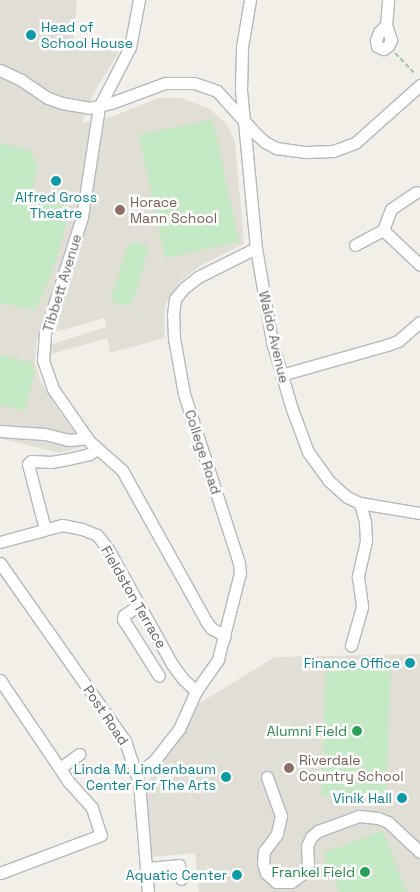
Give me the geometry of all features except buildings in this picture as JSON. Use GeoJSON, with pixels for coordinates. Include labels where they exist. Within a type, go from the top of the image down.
{"type":"FeatureCollection","features":[{"type":"Feature","properties":{"kind":"street","name":"Tibbett Avenue"},"geometry":{"type":"LineString","coordinates":[[139,0],[130,47],[99,107],[82,217],[43,348],[47,375],[53,389],[87,438],[122,470],[206,621],[211,628],[225,636]]}},
{"type":"Feature","properties":{"kind":"street","name":"Waldo Avenue"},"geometry":{"type":"LineString","coordinates":[[250,0],[241,70],[244,122],[256,248],[272,342],[281,376],[308,452],[328,480],[347,497],[360,503]]}},
{"type":"Feature","properties":{"kind":"street"},"geometry":{"type":"LineString","coordinates":[[388,0],[386,24],[379,32],[376,40],[377,46],[383,49],[388,46]]}},
{"type":"Feature","properties":{"kind":"street"},"geometry":{"type":"LineString","coordinates":[[0,70],[21,80],[48,98],[79,107],[99,107],[165,83],[194,83],[217,91],[256,134],[276,148],[306,152],[333,151],[355,143],[420,85]]}},
{"type":"Feature","properties":{"kind":"street"},"geometry":{"type":"LineString","coordinates":[[355,245],[383,230],[391,209],[416,192]]}},
{"type":"Feature","properties":{"kind":"street"},"geometry":{"type":"LineString","coordinates":[[383,230],[420,265]]}},
{"type":"Feature","properties":{"kind":"street","name":"College Road"},"geometry":{"type":"LineString","coordinates":[[137,774],[154,761],[179,729],[196,691],[215,665],[240,582],[239,563],[184,394],[176,358],[173,315],[175,299],[184,288],[198,277],[256,248]]}},
{"type":"Feature","properties":{"kind":"street"},"geometry":{"type":"LineString","coordinates":[[281,376],[387,346],[398,341],[420,322]]}},
{"type":"Feature","properties":{"kind":"street"},"geometry":{"type":"LineString","coordinates":[[0,431],[45,434],[69,440],[87,438]]}},
{"type":"Feature","properties":{"kind":"street"},"geometry":{"type":"LineString","coordinates":[[45,529],[28,464],[31,461],[51,462],[68,459],[89,454],[97,449]]}},
{"type":"Feature","properties":{"kind":"street"},"geometry":{"type":"LineString","coordinates":[[350,645],[362,606],[358,577],[366,541],[360,503],[420,513]]}},
{"type":"Feature","properties":{"kind":"street","name":"Fieldston Terrace"},"geometry":{"type":"LineString","coordinates":[[0,542],[62,525],[72,526],[96,535],[108,549],[172,664],[183,679],[196,691]]}},
{"type":"Feature","properties":{"kind":"street","name":"Post Road"},"geometry":{"type":"LineString","coordinates":[[0,563],[125,741],[137,774],[148,892]]}},
{"type":"Feature","properties":{"kind":"street"},"geometry":{"type":"LineString","coordinates":[[139,605],[124,615],[123,619],[159,676]]}},
{"type":"Feature","properties":{"kind":"street"},"geometry":{"type":"LineString","coordinates":[[0,680],[60,768],[92,808],[101,835],[0,873]]}},
{"type":"Feature","properties":{"kind":"street"},"geometry":{"type":"LineString","coordinates":[[60,768],[78,754]]}},
{"type":"Feature","properties":{"kind":"street"},"geometry":{"type":"LineString","coordinates":[[267,777],[281,816],[277,834],[264,851],[263,863],[266,873],[276,882],[290,882],[305,872],[308,864],[307,846],[311,837],[318,831],[359,816],[372,817],[388,822],[420,852]]}},
{"type":"Feature","properties":{"kind":"street"},"geometry":{"type":"LineString","coordinates":[[146,868],[179,861],[181,878]]}},
{"type":"Feature","properties":{"kind":"path"},"geometry":{"type":"LineString","coordinates":[[388,46],[420,80]]}},
{"type":"Feature","properties":{"kind":"shaded area","name":"Horace Mann School"},"geometry":{"type":"Polygon","coordinates":[[[0,0],[77,0],[73,42],[119,52],[93,94],[82,123],[114,116],[158,98],[181,98],[210,109],[227,124],[235,142],[244,244],[201,265],[179,282],[165,305],[164,338],[110,353],[107,338],[48,355],[52,344],[106,327],[105,318],[37,337],[35,363],[40,380],[58,410],[85,446],[60,453],[0,438],[0,0]]]}},
{"type":"Feature","properties":{"kind":"shaded area","name":"Riverdale Country School"},"geometry":{"type":"Polygon","coordinates":[[[420,654],[420,892],[199,892],[195,853],[152,857],[144,796],[149,780],[166,757],[195,706],[275,657],[420,654]]]}},
{"type":"Feature","properties":{"kind":"green space"},"geometry":{"type":"Polygon","coordinates":[[[213,119],[239,242],[165,258],[139,135],[213,119]]]}},
{"type":"Feature","properties":{"kind":"green space"},"geometry":{"type":"Polygon","coordinates":[[[0,143],[30,150],[38,166],[31,197],[71,208],[56,261],[36,310],[0,303],[0,143]]]}},
{"type":"Feature","properties":{"kind":"green space"},"geometry":{"type":"Polygon","coordinates":[[[133,242],[149,246],[135,296],[129,306],[114,303],[111,297],[127,248],[133,242]]]}},
{"type":"Feature","properties":{"kind":"green space"},"geometry":{"type":"Polygon","coordinates":[[[0,355],[33,363],[35,370],[25,411],[0,405],[0,355]]]}},
{"type":"Feature","properties":{"kind":"green space","name":"Alumni Field"},"geometry":{"type":"Polygon","coordinates":[[[326,664],[391,666],[386,798],[321,796],[326,664]]]}},
{"type":"Feature","properties":{"kind":"green space","name":"Frankel Field"},"geometry":{"type":"Polygon","coordinates":[[[383,830],[407,892],[339,892],[323,853],[383,830]]]}},
{"type":"Feature","properties":{"kind":"place","name":"Head of School House"},"geometry":{"type":"Point","coordinates":[31,35]}},
{"type":"Feature","properties":{"kind":"place","name":"Alfred Gross Theatre"},"geometry":{"type":"Point","coordinates":[56,181]}},
{"type":"Feature","properties":{"kind":"place","name":"Horace Mann School"},"geometry":{"type":"Point","coordinates":[120,210]}},
{"type":"Feature","properties":{"kind":"place","name":"Finance Office"},"geometry":{"type":"Point","coordinates":[410,663]}},
{"type":"Feature","properties":{"kind":"place","name":"Alumni Field"},"geometry":{"type":"Point","coordinates":[357,731]}},
{"type":"Feature","properties":{"kind":"place","name":"Riverdale Country School"},"geometry":{"type":"Point","coordinates":[289,768]}},
{"type":"Feature","properties":{"kind":"place","name":"Linda M. Lindenbaum Center For The Arts"},"geometry":{"type":"Point","coordinates":[226,777]}},
{"type":"Feature","properties":{"kind":"place","name":"Vinik Hall"},"geometry":{"type":"Point","coordinates":[402,798]}},
{"type":"Feature","properties":{"kind":"place","name":"Frankel Field"},"geometry":{"type":"Point","coordinates":[365,872]}},
{"type":"Feature","properties":{"kind":"place","name":"Aquatic Center"},"geometry":{"type":"Point","coordinates":[237,875]}}]}
